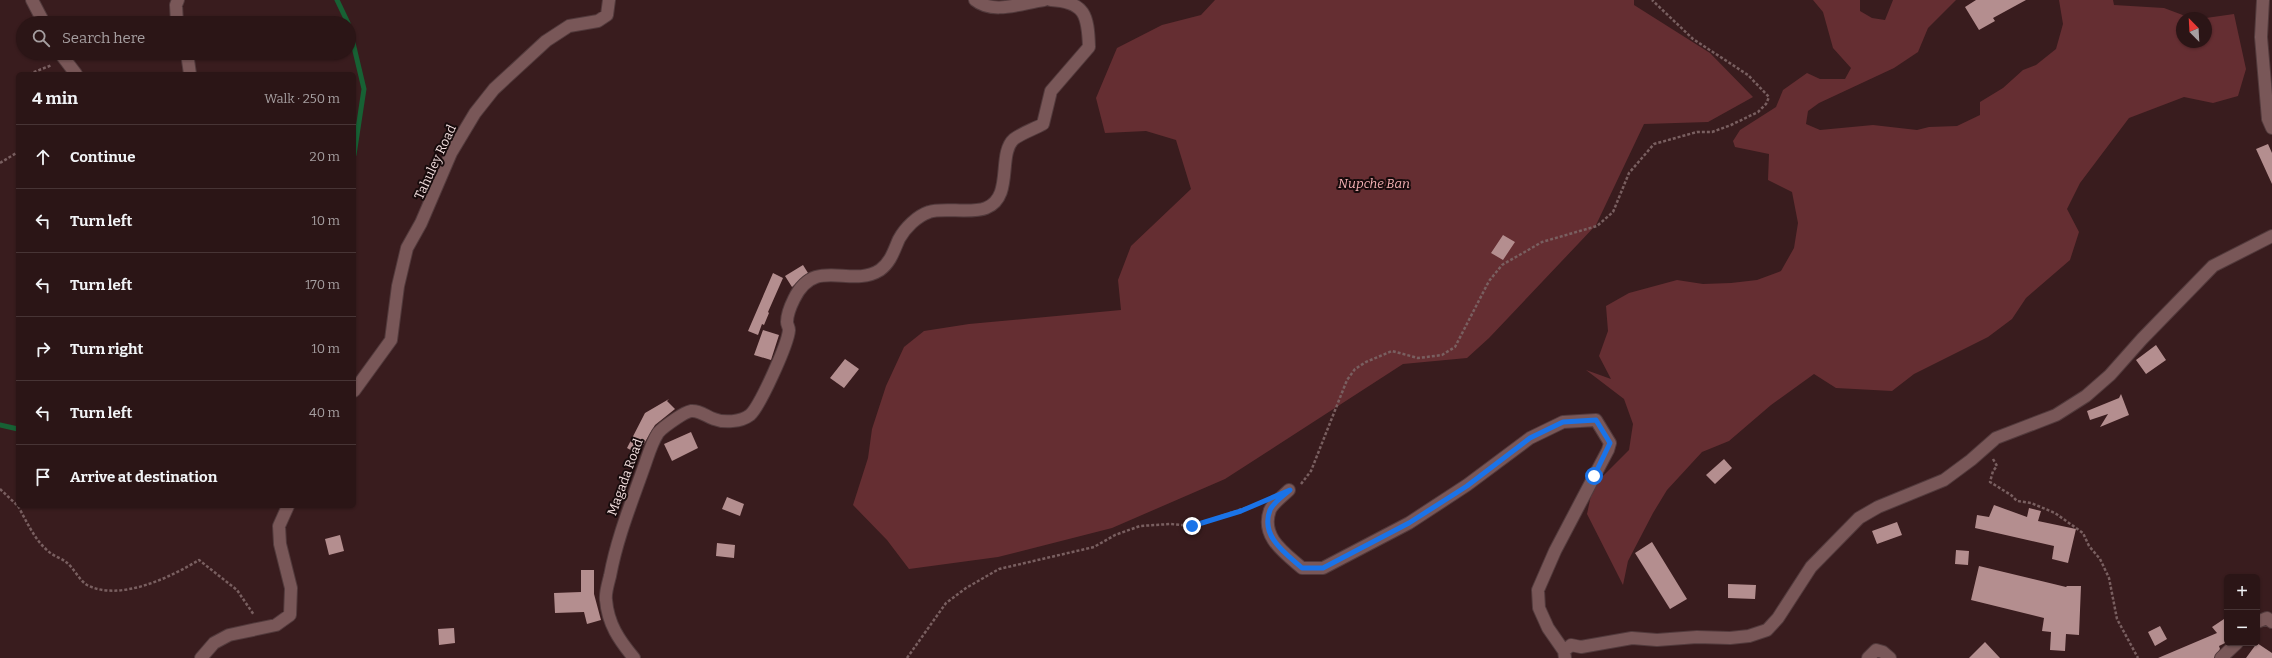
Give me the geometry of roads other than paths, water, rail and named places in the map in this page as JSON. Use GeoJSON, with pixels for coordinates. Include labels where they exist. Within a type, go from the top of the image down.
{"type":"FeatureCollection","features":[{"type":"Feature","properties":{"kind":"street"},"geometry":{"type":"LineString","coordinates":[[32,0],[40,16]]}},
{"type":"Feature","properties":{"kind":"street"},"geometry":{"type":"LineString","coordinates":[[176,16],[176,5],[178,0]]}},
{"type":"Feature","properties":{"kind":"street","name":"Tahuley Road"},"geometry":{"type":"LineString","coordinates":[[356,388],[391,340],[398,286],[407,248],[421,223],[451,153],[475,113],[494,89],[546,41],[569,26],[598,22],[607,15],[609,0]]}},
{"type":"Feature","properties":{"kind":"street"},"geometry":{"type":"LineString","coordinates":[[975,0],[981,5],[996,9],[1044,0]]}},
{"type":"Feature","properties":{"kind":"street","name":"Magada Road"},"geometry":{"type":"LineString","coordinates":[[634,658],[614,631],[610,621],[606,598],[620,530],[651,445],[659,432],[678,417],[691,411],[701,412],[715,420],[723,421],[735,421],[749,415],[760,402],[782,349],[788,330],[787,320],[794,298],[804,285],[816,277],[828,273],[860,277],[881,269],[893,256],[900,237],[917,218],[931,210],[948,212],[986,208],[995,201],[1003,185],[1008,151],[1013,140],[1043,124],[1051,91],[1089,47],[1088,28],[1081,9],[1069,1],[1051,0]]}},
{"type":"Feature","properties":{"kind":"street"},"geometry":{"type":"LineString","coordinates":[[2263,0],[2261,37],[2268,118],[2272,128]]}},
{"type":"Feature","properties":{"kind":"street"},"geometry":{"type":"LineString","coordinates":[[65,60],[74,72]]}},
{"type":"Feature","properties":{"kind":"street"},"geometry":{"type":"LineString","coordinates":[[188,60],[190,72]]}},
{"type":"Feature","properties":{"kind":"street"},"geometry":{"type":"LineString","coordinates":[[1290,490],[1270,509],[1268,528],[1272,540],[1302,568],[1323,568],[1364,548],[1437,506],[1530,438],[1563,422],[1596,420],[1610,443],[1608,450],[1555,551],[1538,590],[1539,608],[1548,628],[1565,654],[1571,645],[1581,647],[1604,644],[1618,640],[1657,640],[1697,637],[1730,638],[1749,636],[1766,630],[1778,618],[1811,567],[1859,518],[1878,507],[1944,480],[1972,460],[1996,438],[2056,415],[2086,396],[2110,375],[2142,339],[2213,266],[2272,236]]}},
{"type":"Feature","properties":{"kind":"street"},"geometry":{"type":"LineString","coordinates":[[201,658],[214,643],[229,635],[276,624],[290,614],[291,588],[280,544],[279,526],[287,508]]}},
{"type":"Feature","properties":{"kind":"street"},"geometry":{"type":"LineString","coordinates":[[2260,621],[2267,618],[2272,622]]}},
{"type":"Feature","properties":{"kind":"street"},"geometry":{"type":"LineString","coordinates":[[2221,658],[2234,646]]}},
{"type":"Feature","properties":{"kind":"street"},"geometry":{"type":"LineString","coordinates":[[1868,658],[1876,650],[1890,658]]}},
{"type":"Feature","properties":{"kind":"waterway"},"geometry":{"type":"LineString","coordinates":[[337,0],[345,16]]}},
{"type":"Feature","properties":{"kind":"waterway"},"geometry":{"type":"LineString","coordinates":[[356,55],[364,89],[356,142]]}},
{"type":"Feature","properties":{"kind":"waterway"},"geometry":{"type":"LineString","coordinates":[[0,425],[16,429]]}},
{"type":"Feature","properties":{"kind":"park label","name":"Nupche Ban"},"geometry":{"type":"Point","coordinates":[1374,183]}}]}
